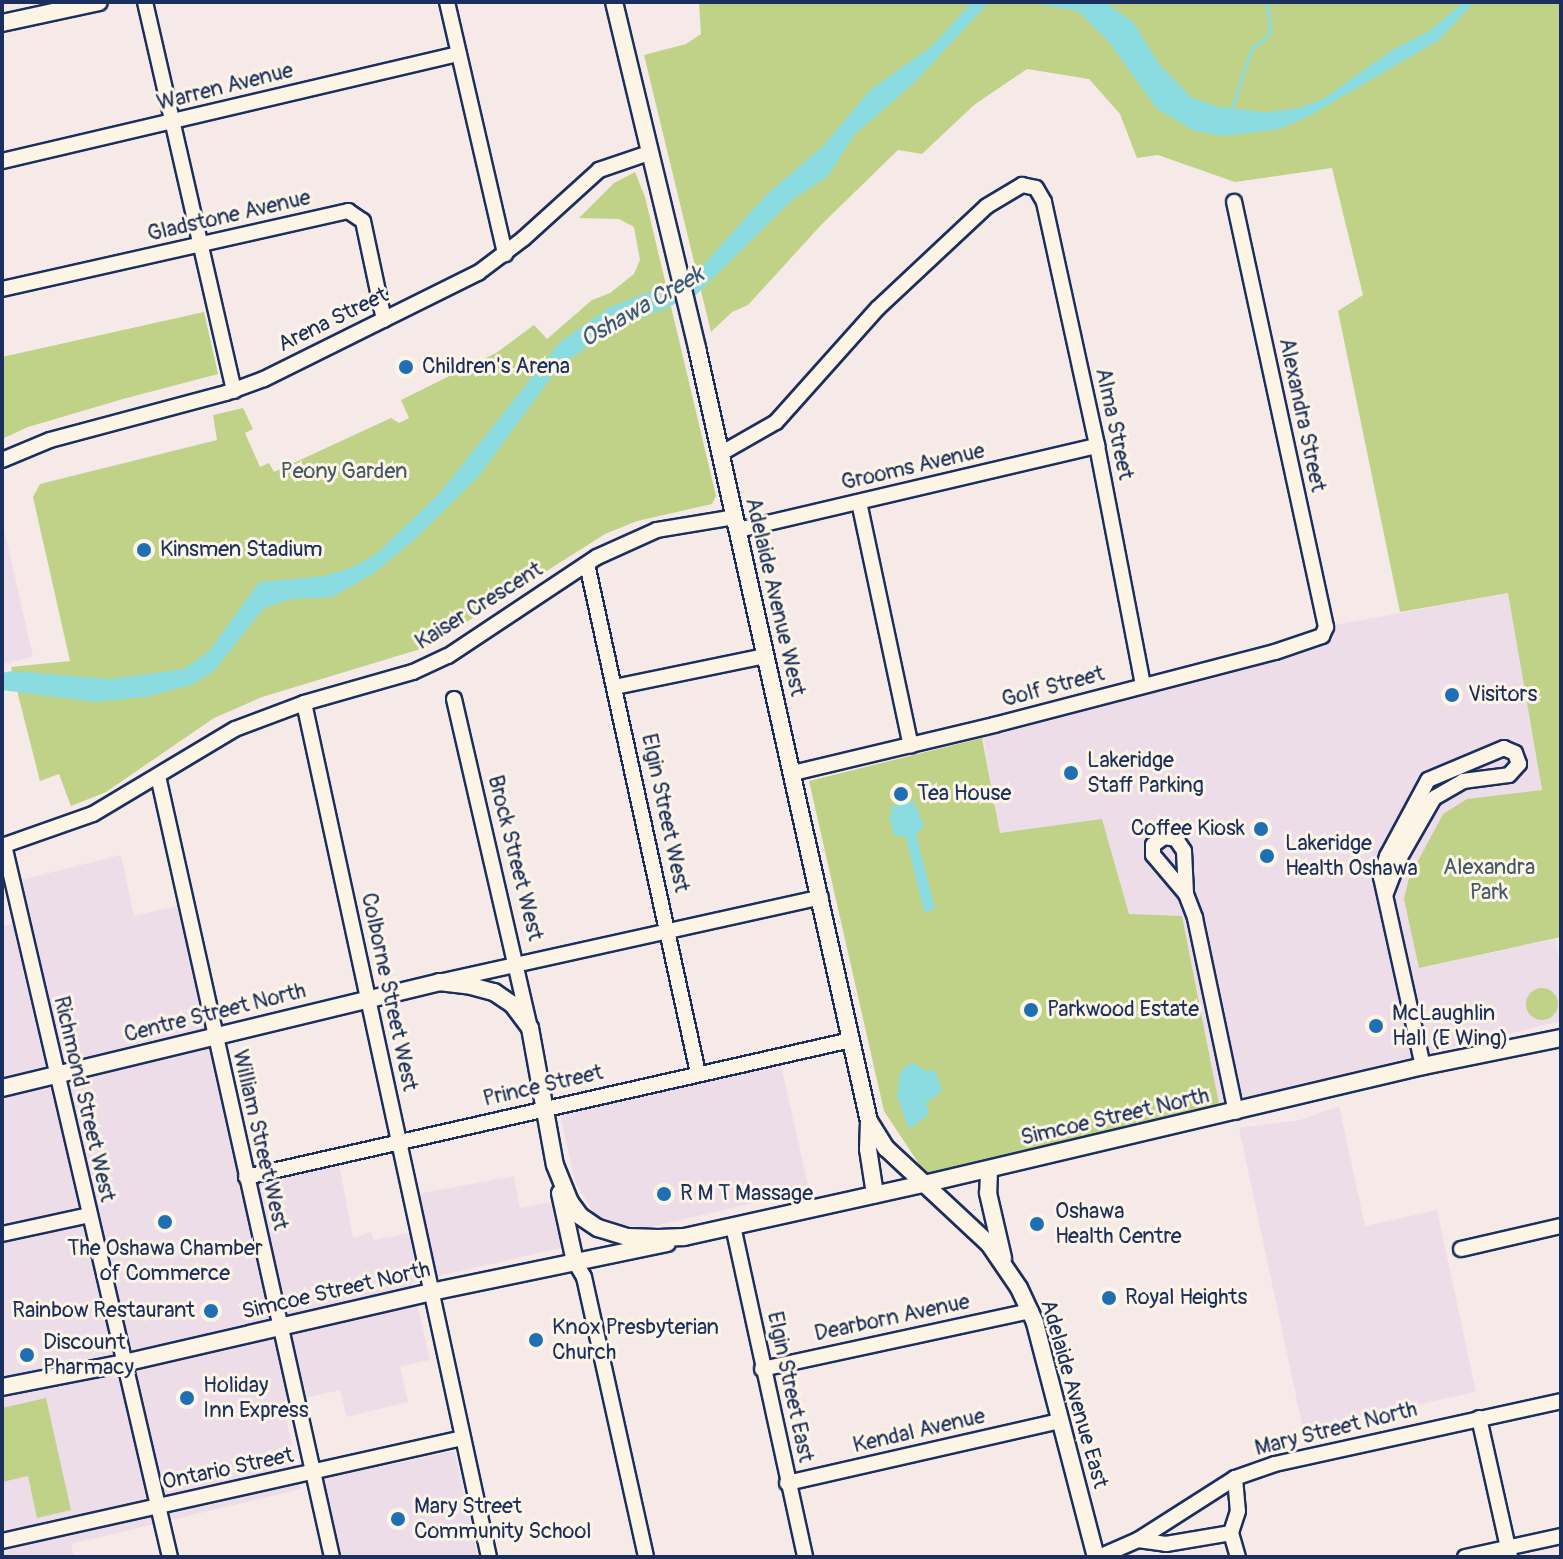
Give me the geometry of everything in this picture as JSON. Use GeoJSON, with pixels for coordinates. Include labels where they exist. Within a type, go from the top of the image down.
{"type":"FeatureCollection","features":[{"type":"Feature","properties":{"kind":"main road"},"geometry":{"type":"LineString","coordinates":[[2,23],[99,2]]}},
{"type":"Feature","properties":{"kind":"main road","name":"Adelaide Avenue West"},"geometry":{"type":"LineString","coordinates":[[614,2],[737,523],[869,1121],[886,1148],[924,1184]]}},
{"type":"Feature","properties":{"kind":"main road","name":"Centre Street North"},"geometry":{"type":"LineString","coordinates":[[2,1088],[439,982],[494,992]]}},
{"type":"Feature","properties":{"kind":"main road","name":"Brock Street West"},"geometry":{"type":"LineString","coordinates":[[494,992],[512,1004],[530,1028],[555,1165],[570,1202],[580,1216],[598,1228]]}},
{"type":"Feature","properties":{"kind":"main road","name":"Simcoe Street North"},"geometry":{"type":"LineString","coordinates":[[598,1228],[628,1237],[679,1237],[989,1170],[1423,1066],[1561,1038]]}},
{"type":"Feature","properties":{"kind":"main road"},"geometry":{"type":"LineString","coordinates":[[869,1121],[868,1149],[875,1194]]}},
{"type":"Feature","properties":{"kind":"main road"},"geometry":{"type":"LineString","coordinates":[[555,1165],[575,1262]]}},
{"type":"Feature","properties":{"kind":"main road"},"geometry":{"type":"LineString","coordinates":[[989,1170],[988,1193],[1004,1263]]}},
{"type":"Feature","properties":{"kind":"main road","name":"Adelaide Avenue East"},"geometry":{"type":"LineString","coordinates":[[924,1184],[1004,1263],[1031,1311],[1097,1557]]}},
{"type":"Feature","properties":{"kind":"main road","name":"Simcoe Street North"},"geometry":{"type":"LineString","coordinates":[[2,1387],[124,1363],[431,1292],[658,1248],[679,1237]]}},
{"type":"Feature","properties":{"kind":"street"},"geometry":{"type":"LineString","coordinates":[[145,2],[198,246],[234,391]]}},
{"type":"Feature","properties":{"kind":"street"},"geometry":{"type":"LineString","coordinates":[[447,2],[505,254]]}},
{"type":"Feature","properties":{"kind":"street","name":"Warren Avenue"},"geometry":{"type":"LineString","coordinates":[[2,161],[171,124],[459,54]]}},
{"type":"Feature","properties":{"kind":"street","name":"Arena Street"},"geometry":{"type":"LineString","coordinates":[[2,460],[50,440],[234,391],[384,320],[478,273],[505,254],[599,170],[649,153]]}},
{"type":"Feature","properties":{"kind":"street","name":"Alma Street"},"geometry":{"type":"LineString","coordinates":[[720,454],[776,422],[887,299],[987,206],[1022,185],[1036,188],[1044,202],[1097,446],[1143,685]]}},
{"type":"Feature","properties":{"kind":"street","name":"Alexandra Street"},"geometry":{"type":"LineString","coordinates":[[1234,202],[1326,627],[1322,636]]}},
{"type":"Feature","properties":{"kind":"street","name":"Gladstone Avenue"},"geometry":{"type":"LineString","coordinates":[[2,289],[339,213],[356,214],[365,229],[384,320]]}},
{"type":"Feature","properties":{"kind":"street","name":"Grooms Avenue"},"geometry":{"type":"LineString","coordinates":[[737,523],[859,502],[1097,446]]}},
{"type":"Feature","properties":{"kind":"street"},"geometry":{"type":"LineString","coordinates":[[859,502],[911,746]]}},
{"type":"Feature","properties":{"kind":"street","name":"Kaiser Crescent"},"geometry":{"type":"LineString","coordinates":[[3,845],[93,814],[235,729],[304,703],[382,682],[448,656],[587,564],[657,530],[737,523]]}},
{"type":"Feature","properties":{"kind":"street","name":"Elgin Street West"},"geometry":{"type":"LineString","coordinates":[[587,564],[698,1073]]}},
{"type":"Feature","properties":{"kind":"street","name":"Golf Street"},"geometry":{"type":"LineString","coordinates":[[793,773],[911,746],[1303,644],[1322,636]]}},
{"type":"Feature","properties":{"kind":"street"},"geometry":{"type":"LineString","coordinates":[[615,687],[765,656]]}},
{"type":"Feature","properties":{"kind":"street","name":"Brock Street West"},"geometry":{"type":"LineString","coordinates":[[454,699],[530,1028]]}},
{"type":"Feature","properties":{"kind":"street","name":"Colborne Street West"},"geometry":{"type":"LineString","coordinates":[[304,703],[489,1557]]}},
{"type":"Feature","properties":{"kind":"street"},"geometry":{"type":"LineString","coordinates":[[1386,893],[1399,859],[1434,798],[1463,781],[1509,775],[1519,764],[1515,753],[1504,748],[1428,780],[1387,856],[1381,877],[1423,1066]]}},
{"type":"Feature","properties":{"kind":"street","name":"William Street West"},"geometry":{"type":"LineString","coordinates":[[158,776],[332,1557]]}},
{"type":"Feature","properties":{"kind":"street","name":"Richmond Street West"},"geometry":{"type":"LineString","coordinates":[[3,845],[170,1557]]}},
{"type":"Feature","properties":{"kind":"street"},"geometry":{"type":"LineString","coordinates":[[1186,894],[1195,918],[1236,1112]]}},
{"type":"Feature","properties":{"kind":"street","name":"Centre Street North"},"geometry":{"type":"LineString","coordinates":[[439,982],[821,897]]}},
{"type":"Feature","properties":{"kind":"street","name":"Prince Street"},"geometry":{"type":"LineString","coordinates":[[246,1177],[851,1040]]}},
{"type":"Feature","properties":{"kind":"street"},"geometry":{"type":"LineString","coordinates":[[2,1234],[89,1215]]}},
{"type":"Feature","properties":{"kind":"street","name":"Elgin Street East"},"geometry":{"type":"LineString","coordinates":[[733,1226],[805,1557]]}},
{"type":"Feature","properties":{"kind":"street"},"geometry":{"type":"LineString","coordinates":[[1461,1249],[1561,1226]]}},
{"type":"Feature","properties":{"kind":"street"},"geometry":{"type":"LineString","coordinates":[[575,1262],[584,1277],[646,1557]]}},
{"type":"Feature","properties":{"kind":"street","name":"Dearborn Avenue"},"geometry":{"type":"LineString","coordinates":[[762,1369],[1031,1311]]}},
{"type":"Feature","properties":{"kind":"street","name":"Mary Street North"},"geometry":{"type":"LineString","coordinates":[[1097,1557],[1138,1540],[1235,1478],[1275,1464],[1561,1401]]}},
{"type":"Feature","properties":{"kind":"street"},"geometry":{"type":"LineString","coordinates":[[1479,1418],[1509,1552]]}},
{"type":"Feature","properties":{"kind":"street","name":"Kendal Avenue"},"geometry":{"type":"LineString","coordinates":[[787,1483],[1061,1421]]}},
{"type":"Feature","properties":{"kind":"street","name":"Ontario Street"},"geometry":{"type":"LineString","coordinates":[[2,1541],[463,1438]]}},
{"type":"Feature","properties":{"kind":"street"},"geometry":{"type":"LineString","coordinates":[[1235,1478],[1238,1511],[1231,1533],[1238,1557]]}},
{"type":"Feature","properties":{"kind":"street","name":"Mary Street North"},"geometry":{"type":"LineString","coordinates":[[1138,1540],[1166,1544],[1231,1533]]}},
{"type":"Feature","properties":{"kind":"street"},"geometry":{"type":"LineString","coordinates":[[1465,1557],[1509,1552],[1561,1536]]}},
{"type":"Feature","properties":{"kind":"shaded area"},"geometry":{"type":"Polygon","coordinates":[[[2,520],[33,657],[2,664],[2,520]]]}},
{"type":"Feature","properties":{"kind":"shaded area","name":"Lakeridge Health Oshawa"},"geometry":{"type":"Polygon","coordinates":[[[1508,593],[1542,791],[1467,799],[1420,968],[1555,939],[1561,969],[1561,1021],[1219,1104],[1182,917],[1129,914],[1102,819],[1000,834],[982,731],[1318,648],[1335,625],[1508,593]]]}},
{"type":"Feature","properties":{"kind":"shaded area"},"geometry":{"type":"Polygon","coordinates":[[[121,855],[134,916],[195,902],[252,1166],[336,1148],[353,1238],[371,1232],[374,1240],[425,1230],[418,1194],[514,1176],[520,1208],[556,1201],[561,1248],[412,1282],[430,1360],[400,1366],[408,1402],[347,1417],[340,1390],[283,1403],[301,1489],[71,1544],[74,1557],[2,1557],[2,926],[30,921],[21,880],[121,855]]]}},
{"type":"Feature","properties":{"kind":"shaded area"},"geometry":{"type":"Polygon","coordinates":[[[781,1065],[809,1190],[646,1228],[599,1221],[575,1182],[560,1114],[781,1065]]]}},
{"type":"Feature","properties":{"kind":"shaded area"},"geometry":{"type":"Polygon","coordinates":[[[1339,1106],[1365,1226],[1437,1210],[1476,1392],[1303,1429],[1239,1128],[1300,1120],[1339,1106]]]}},
{"type":"Feature","properties":{"kind":"shaded area","name":"Mary Street Community School"},"geometry":{"type":"Polygon","coordinates":[[[454,1451],[478,1557],[335,1557],[318,1480],[454,1451]]]}},
{"type":"Feature","properties":{"kind":"green space","name":"Alexandra Park"},"geometry":{"type":"Polygon","coordinates":[[[699,2],[1561,2],[1561,937],[1419,968],[1404,899],[1409,878],[1443,814],[1467,799],[1542,790],[1508,593],[1400,612],[1338,311],[1363,295],[1332,168],[1235,182],[1158,155],[1137,158],[1120,114],[1089,79],[1027,69],[974,105],[922,154],[898,150],[822,224],[748,305],[732,312],[711,332],[644,55],[686,44],[701,34],[699,2]]]}},
{"type":"Feature","properties":{"kind":"green space","name":"Peony Garden"},"geometry":{"type":"Polygon","coordinates":[[[635,172],[645,197],[716,496],[712,504],[637,521],[605,534],[427,647],[262,697],[214,718],[106,792],[71,806],[59,774],[40,781],[11,667],[70,661],[33,497],[40,484],[217,440],[213,415],[243,408],[253,429],[245,433],[260,467],[269,463],[274,472],[391,418],[399,423],[409,418],[401,400],[496,353],[534,325],[547,339],[592,300],[610,293],[634,274],[640,260],[634,227],[619,219],[579,218],[614,183],[635,172]]]}},
{"type":"Feature","properties":{"kind":"green space"},"geometry":{"type":"Polygon","coordinates":[[[204,312],[218,374],[28,427],[2,439],[2,357],[204,312]]]}},
{"type":"Feature","properties":{"kind":"green space","name":"Parkwood Estate"},"geometry":{"type":"Polygon","coordinates":[[[982,738],[1000,833],[1102,819],[1129,914],[1182,916],[1219,1104],[927,1176],[884,1111],[809,781],[982,738]]]}},
{"type":"Feature","properties":{"kind":"green space"},"geometry":{"type":"Polygon","coordinates":[[[1542,988],[1553,993],[1558,1004],[1553,1015],[1542,1020],[1531,1015],[1526,1004],[1531,993],[1542,988]]]}},
{"type":"Feature","properties":{"kind":"green space"},"geometry":{"type":"Polygon","coordinates":[[[46,1398],[71,1510],[37,1518],[28,1476],[2,1482],[2,1408],[46,1398]]]}},
{"type":"Feature","properties":{"kind":"water","name":"Oshawa Creek"},"geometry":{"type":"Polygon","coordinates":[[[972,2],[989,2],[915,82],[854,135],[828,176],[792,200],[696,295],[607,333],[574,356],[552,376],[479,476],[415,539],[374,573],[332,597],[291,599],[264,608],[214,671],[191,685],[145,697],[95,702],[2,690],[2,673],[12,671],[111,679],[184,669],[209,651],[259,582],[324,576],[353,567],[377,553],[439,494],[560,342],[608,308],[696,273],[766,195],[823,146],[870,90],[932,46],[972,2]]]}},
{"type":"Feature","properties":{"kind":"water"},"geometry":{"type":"Polygon","coordinates":[[[1028,2],[1105,2],[1134,23],[1159,64],[1191,97],[1219,107],[1265,112],[1295,109],[1323,99],[1392,50],[1429,31],[1464,2],[1474,2],[1439,40],[1309,116],[1279,129],[1223,136],[1195,131],[1157,109],[1109,42],[1078,11],[1028,2]]]}},
{"type":"Feature","properties":{"kind":"water"},"geometry":{"type":"Polygon","coordinates":[[[914,801],[924,826],[916,834],[935,909],[924,912],[906,837],[894,835],[889,816],[892,815],[890,807],[914,801]]]}},
{"type":"Feature","properties":{"kind":"water"},"geometry":{"type":"Polygon","coordinates":[[[914,1063],[925,1071],[935,1070],[942,1091],[926,1103],[929,1114],[909,1129],[897,1096],[899,1076],[905,1066],[914,1063]]]}},
{"type":"Feature","properties":{"kind":"waterway"},"geometry":{"type":"LineString","coordinates":[[1231,110],[1252,47],[1267,37],[1270,30],[1267,2]]}},
{"type":"Feature","properties":{"kind":"place","name":"Children's Arena"},"geometry":{"type":"Point","coordinates":[406,367]}},
{"type":"Feature","properties":{"kind":"place","name":"Kinsmen Stadium"},"geometry":{"type":"Point","coordinates":[144,550]}},
{"type":"Feature","properties":{"kind":"place","name":"Visitors"},"geometry":{"type":"Point","coordinates":[1452,695]}},
{"type":"Feature","properties":{"kind":"place","name":"Lakeridge Staff Parking"},"geometry":{"type":"Point","coordinates":[1071,773]}},
{"type":"Feature","properties":{"kind":"place","name":"Tea House"},"geometry":{"type":"Point","coordinates":[901,794]}},
{"type":"Feature","properties":{"kind":"place","name":"Coffee Kiosk"},"geometry":{"type":"Point","coordinates":[1261,829]}},
{"type":"Feature","properties":{"kind":"place","name":"Lakeridge Health Oshawa"},"geometry":{"type":"Point","coordinates":[1267,856]}},
{"type":"Feature","properties":{"kind":"place","name":"Parkwood Estate"},"geometry":{"type":"Point","coordinates":[1031,1010]}},
{"type":"Feature","properties":{"kind":"place","name":"McLaughlin Hall (E Wing)"},"geometry":{"type":"Point","coordinates":[1376,1026]}},
{"type":"Feature","properties":{"kind":"place","name":"R M T Massage"},"geometry":{"type":"Point","coordinates":[664,1194]}},
{"type":"Feature","properties":{"kind":"place","name":"The Oshawa Chamber of Commerce"},"geometry":{"type":"Point","coordinates":[165,1222]}},
{"type":"Feature","properties":{"kind":"place","name":"Oshawa Health Centre"},"geometry":{"type":"Point","coordinates":[1037,1224]}},
{"type":"Feature","properties":{"kind":"place","name":"Royal Heights"},"geometry":{"type":"Point","coordinates":[1109,1298]}},
{"type":"Feature","properties":{"kind":"place","name":"Rainbow Restaurant"},"geometry":{"type":"Point","coordinates":[211,1311]}},
{"type":"Feature","properties":{"kind":"place","name":"Knox Presbyterian Church"},"geometry":{"type":"Point","coordinates":[536,1340]}},
{"type":"Feature","properties":{"kind":"place","name":"Discount Pharmacy"},"geometry":{"type":"Point","coordinates":[27,1355]}},
{"type":"Feature","properties":{"kind":"place","name":"Holiday Inn Express"},"geometry":{"type":"Point","coordinates":[187,1398]}},
{"type":"Feature","properties":{"kind":"place","name":"Mary Street Community School"},"geometry":{"type":"Point","coordinates":[398,1519]}}]}
